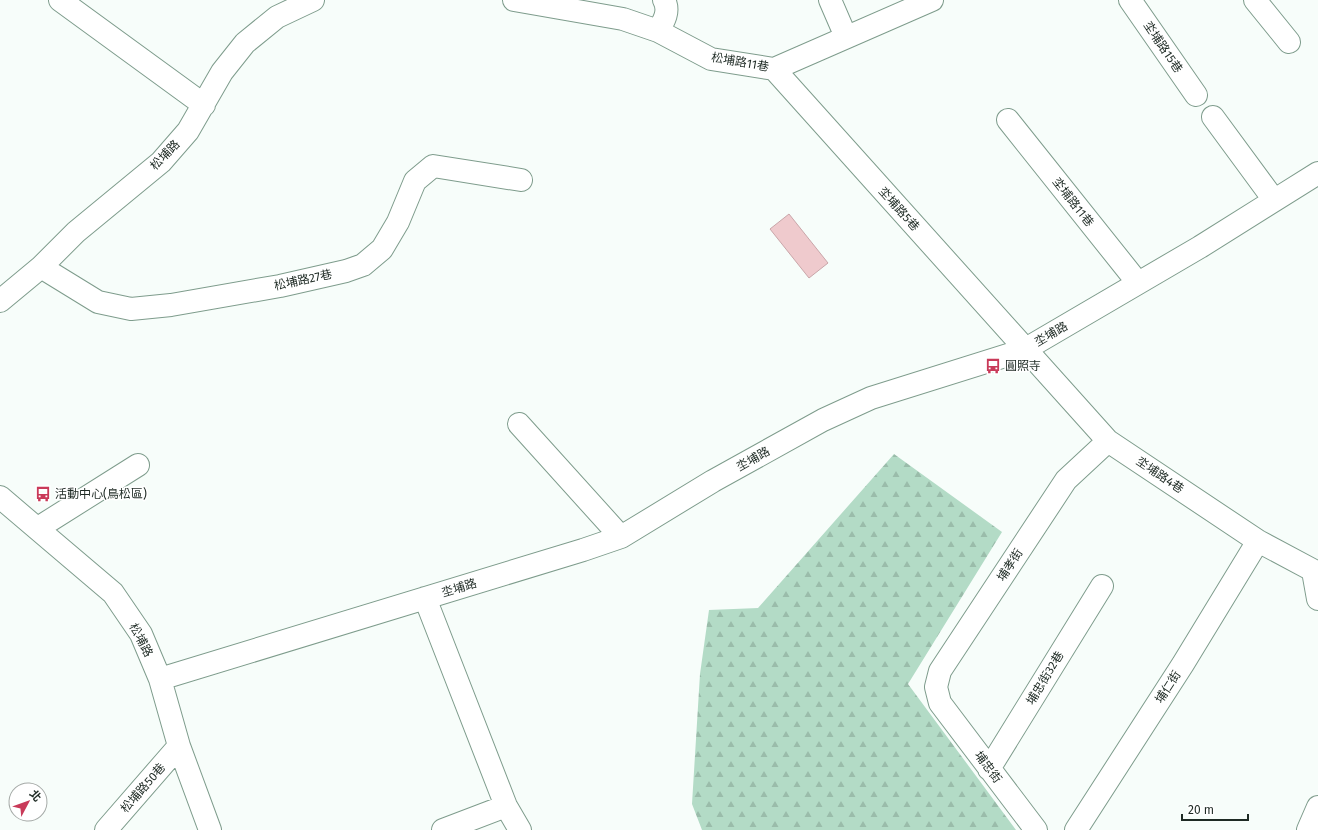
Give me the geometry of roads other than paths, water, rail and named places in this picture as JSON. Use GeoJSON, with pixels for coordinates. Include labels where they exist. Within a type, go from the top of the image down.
{"type":"FeatureCollection","features":[{"type":"Feature","properties":{"kind":"street"},"geometry":{"type":"LineString","coordinates":[[60,0],[204,105]]}},
{"type":"Feature","properties":{"kind":"street","name":"松埔路"},"geometry":{"type":"LineString","coordinates":[[0,301],[41,267],[76,232],[160,162],[188,131],[222,72],[245,43],[277,17],[313,0]]}},
{"type":"Feature","properties":{"kind":"street","name":"松埔路11巷"},"geometry":{"type":"LineString","coordinates":[[514,0],[623,19],[658,31],[711,59],[774,69],[932,0]]}},
{"type":"Feature","properties":{"kind":"street"},"geometry":{"type":"LineString","coordinates":[[658,31],[666,17],[666,4],[664,0]]}},
{"type":"Feature","properties":{"kind":"street"},"geometry":{"type":"LineString","coordinates":[[830,0],[846,37]]}},
{"type":"Feature","properties":{"kind":"street","name":"坔埔路15巷"},"geometry":{"type":"LineString","coordinates":[[1130,0],[1196,95]]}},
{"type":"Feature","properties":{"kind":"street"},"geometry":{"type":"LineString","coordinates":[[1255,0],[1289,42]]}},
{"type":"Feature","properties":{"kind":"street","name":"坔埔路5巷"},"geometry":{"type":"LineString","coordinates":[[774,69],[1024,350]]}},
{"type":"Feature","properties":{"kind":"street"},"geometry":{"type":"LineString","coordinates":[[1213,117],[1274,200]]}},
{"type":"Feature","properties":{"kind":"street","name":"坔埔路11巷"},"geometry":{"type":"LineString","coordinates":[[1008,120],[1138,283]]}},
{"type":"Feature","properties":{"kind":"street","name":"松埔路27巷"},"geometry":{"type":"LineString","coordinates":[[41,267],[98,302],[131,309],[172,305],[226,296],[287,284],[363,265],[382,250],[398,222],[415,181],[433,166],[521,180]]}},
{"type":"Feature","properties":{"kind":"street","name":"坔埔路"},"geometry":{"type":"LineString","coordinates":[[160,679],[583,550],[621,537],[713,481],[823,420],[871,398],[1024,350],[1138,283],[1318,173]]}},
{"type":"Feature","properties":{"kind":"street","name":"坔埔路4巷"},"geometry":{"type":"LineString","coordinates":[[1024,350],[1108,441],[1258,541],[1316,572]]}},
{"type":"Feature","properties":{"kind":"street"},"geometry":{"type":"LineString","coordinates":[[518,424],[621,537]]}},
{"type":"Feature","properties":{"kind":"street","name":"埔孝街"},"geometry":{"type":"LineString","coordinates":[[940,703],[936,687],[940,671],[1066,480],[1108,441]]}},
{"type":"Feature","properties":{"kind":"street"},"geometry":{"type":"LineString","coordinates":[[38,528],[138,465]]}},
{"type":"Feature","properties":{"kind":"street","name":"松埔路"},"geometry":{"type":"LineString","coordinates":[[0,497],[113,593],[141,634],[160,679],[179,746],[210,830]]}},
{"type":"Feature","properties":{"kind":"street","name":"埔仁街"},"geometry":{"type":"LineString","coordinates":[[1076,830],[1183,664],[1258,541]]}},
{"type":"Feature","properties":{"kind":"street"},"geometry":{"type":"LineString","coordinates":[[1316,572],[1318,599]]}},
{"type":"Feature","properties":{"kind":"street","name":"埔忠街32巷"},"geometry":{"type":"LineString","coordinates":[[990,770],[1102,586]]}},
{"type":"Feature","properties":{"kind":"street"},"geometry":{"type":"LineString","coordinates":[[425,598],[506,806],[520,830]]}},
{"type":"Feature","properties":{"kind":"street","name":"埔忠街"},"geometry":{"type":"LineString","coordinates":[[940,703],[1036,830]]}},
{"type":"Feature","properties":{"kind":"street","name":"松埔路50巷"},"geometry":{"type":"LineString","coordinates":[[106,830],[179,746]]}},
{"type":"Feature","properties":{"kind":"street"},"geometry":{"type":"LineString","coordinates":[[443,830],[506,806]]}},
{"type":"Feature","properties":{"kind":"street"},"geometry":{"type":"LineString","coordinates":[[1308,830],[1318,806]]}},
{"type":"Feature","properties":{"kind":"place","name":"圓照寺"},"geometry":{"type":"Point","coordinates":[993,366]}},
{"type":"Feature","properties":{"kind":"place","name":"活動中心(鳥松區)"},"geometry":{"type":"Point","coordinates":[43,494]}}]}
